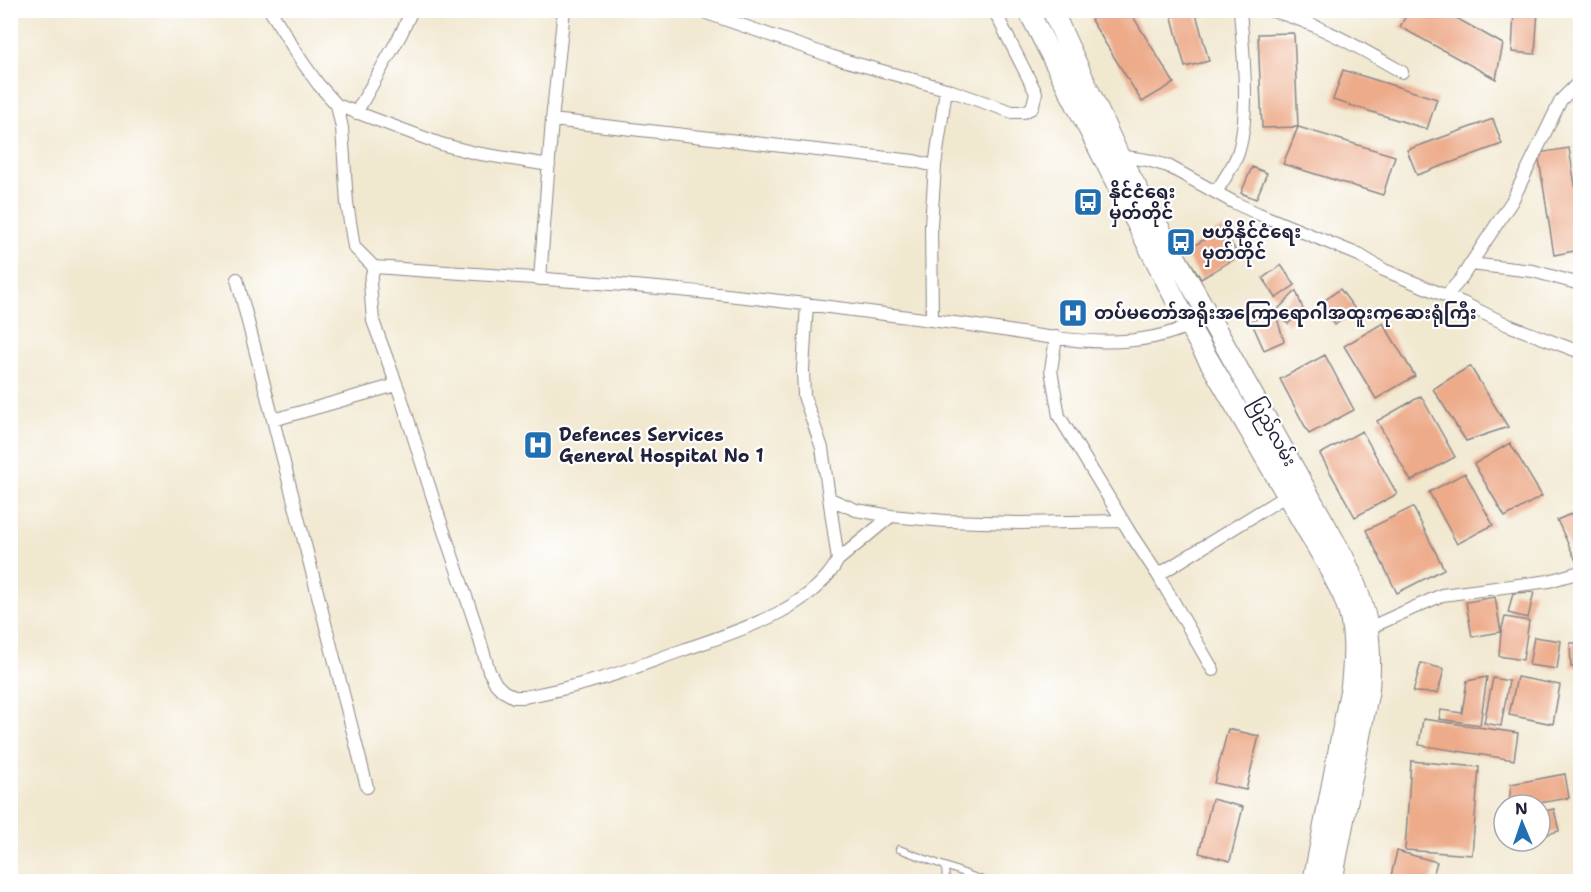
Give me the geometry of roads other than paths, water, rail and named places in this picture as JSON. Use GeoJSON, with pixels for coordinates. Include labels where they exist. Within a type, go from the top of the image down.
{"type":"FeatureCollection","features":[{"type":"Feature","properties":{"kind":"highway"},"geometry":{"type":"LineString","coordinates":[[1028,10],[1113,161],[1189,326],[1345,600],[1353,629],[1354,657],[1351,686],[1313,882]]}},
{"type":"Feature","properties":{"kind":"highway","name":"ပြည်လမ်း"},"geometry":{"type":"LineString","coordinates":[[1052,10],[1113,161],[1208,317],[1344,558],[1359,592],[1369,628],[1372,657],[1369,689],[1332,882]]}},
{"type":"Feature","properties":{"kind":"street"},"geometry":{"type":"LineString","coordinates":[[270,10],[307,68],[337,105],[342,128],[347,203],[354,247],[374,267],[664,288],[807,304],[1056,337],[1126,341],[1157,338],[1208,317]]}},
{"type":"Feature","properties":{"kind":"street"},"geometry":{"type":"LineString","coordinates":[[356,112],[401,34],[412,10]]}},
{"type":"Feature","properties":{"kind":"street"},"geometry":{"type":"LineString","coordinates":[[540,279],[552,120],[564,10]]}},
{"type":"Feature","properties":{"kind":"street"},"geometry":{"type":"LineString","coordinates":[[698,10],[836,58],[1012,112],[1024,112],[1032,108],[1036,93],[994,10]]}},
{"type":"Feature","properties":{"kind":"street"},"geometry":{"type":"LineString","coordinates":[[1216,192],[1237,157],[1243,131],[1244,63],[1240,10]]}},
{"type":"Feature","properties":{"kind":"street"},"geometry":{"type":"LineString","coordinates":[[1269,10],[1290,16],[1344,40],[1402,72]]}},
{"type":"Feature","properties":{"kind":"street"},"geometry":{"type":"LineString","coordinates":[[1446,296],[1512,201],[1561,100],[1581,81]]}},
{"type":"Feature","properties":{"kind":"street"},"geometry":{"type":"LineString","coordinates":[[932,320],[931,225],[935,166],[946,90]]}},
{"type":"Feature","properties":{"kind":"street"},"geometry":{"type":"LineString","coordinates":[[337,105],[441,144],[475,153],[549,165]]}},
{"type":"Feature","properties":{"kind":"street"},"geometry":{"type":"LineString","coordinates":[[552,120],[914,160],[935,166]]}},
{"type":"Feature","properties":{"kind":"street"},"geometry":{"type":"LineString","coordinates":[[1113,161],[1147,160],[1168,166],[1259,214],[1359,255],[1384,270],[1508,325],[1581,352]]}},
{"type":"Feature","properties":{"kind":"street"},"geometry":{"type":"LineString","coordinates":[[1470,264],[1533,271],[1581,284]]}},
{"type":"Feature","properties":{"kind":"street"},"geometry":{"type":"LineString","coordinates":[[374,267],[370,283],[373,321],[474,620],[489,671],[502,691],[514,697],[525,697],[595,681],[730,634],[788,608],[812,591],[832,571],[838,560],[891,516]]}},
{"type":"Feature","properties":{"kind":"street"},"geometry":{"type":"LineString","coordinates":[[237,279],[367,787]]}},
{"type":"Feature","properties":{"kind":"street"},"geometry":{"type":"LineString","coordinates":[[807,304],[803,370],[804,396],[822,448],[838,560]]}},
{"type":"Feature","properties":{"kind":"street"},"geometry":{"type":"LineString","coordinates":[[1056,337],[1051,370],[1059,416],[1122,521],[1158,575],[1213,670]]}},
{"type":"Feature","properties":{"kind":"street"},"geometry":{"type":"LineString","coordinates":[[273,420],[396,385]]}},
{"type":"Feature","properties":{"kind":"street"},"geometry":{"type":"LineString","coordinates":[[1158,575],[1287,495]]}},
{"type":"Feature","properties":{"kind":"street"},"geometry":{"type":"LineString","coordinates":[[830,499],[856,510],[945,521],[1019,523],[1122,521]]}},
{"type":"Feature","properties":{"kind":"street"},"geometry":{"type":"LineString","coordinates":[[1369,628],[1442,595],[1549,581],[1581,572]]}},
{"type":"Feature","properties":{"kind":"lane"},"geometry":{"type":"LineString","coordinates":[[898,849],[988,882]]}},
{"type":"Feature","properties":{"kind":"lane"},"geometry":{"type":"LineString","coordinates":[[945,866],[946,882]]}},
{"type":"Feature","properties":{"kind":"place","name":"နိုင်ငံရေး မှတ်တိုင်"},"geometry":{"type":"Point","coordinates":[1088,202]}},
{"type":"Feature","properties":{"kind":"place","name":"ဗဟိုနိုင်ငံရေး မှတ်တိုင်"},"geometry":{"type":"Point","coordinates":[1181,242]}},
{"type":"Feature","properties":{"kind":"place","name":"တပ်မတော်အရိုးအကြောရောဂါအထူးကုဆေးရုံကြီး"},"geometry":{"type":"Point","coordinates":[1073,313]}},
{"type":"Feature","properties":{"kind":"place","name":"Defences Services General Hospital No 1"},"geometry":{"type":"Point","coordinates":[538,445]}}]}
